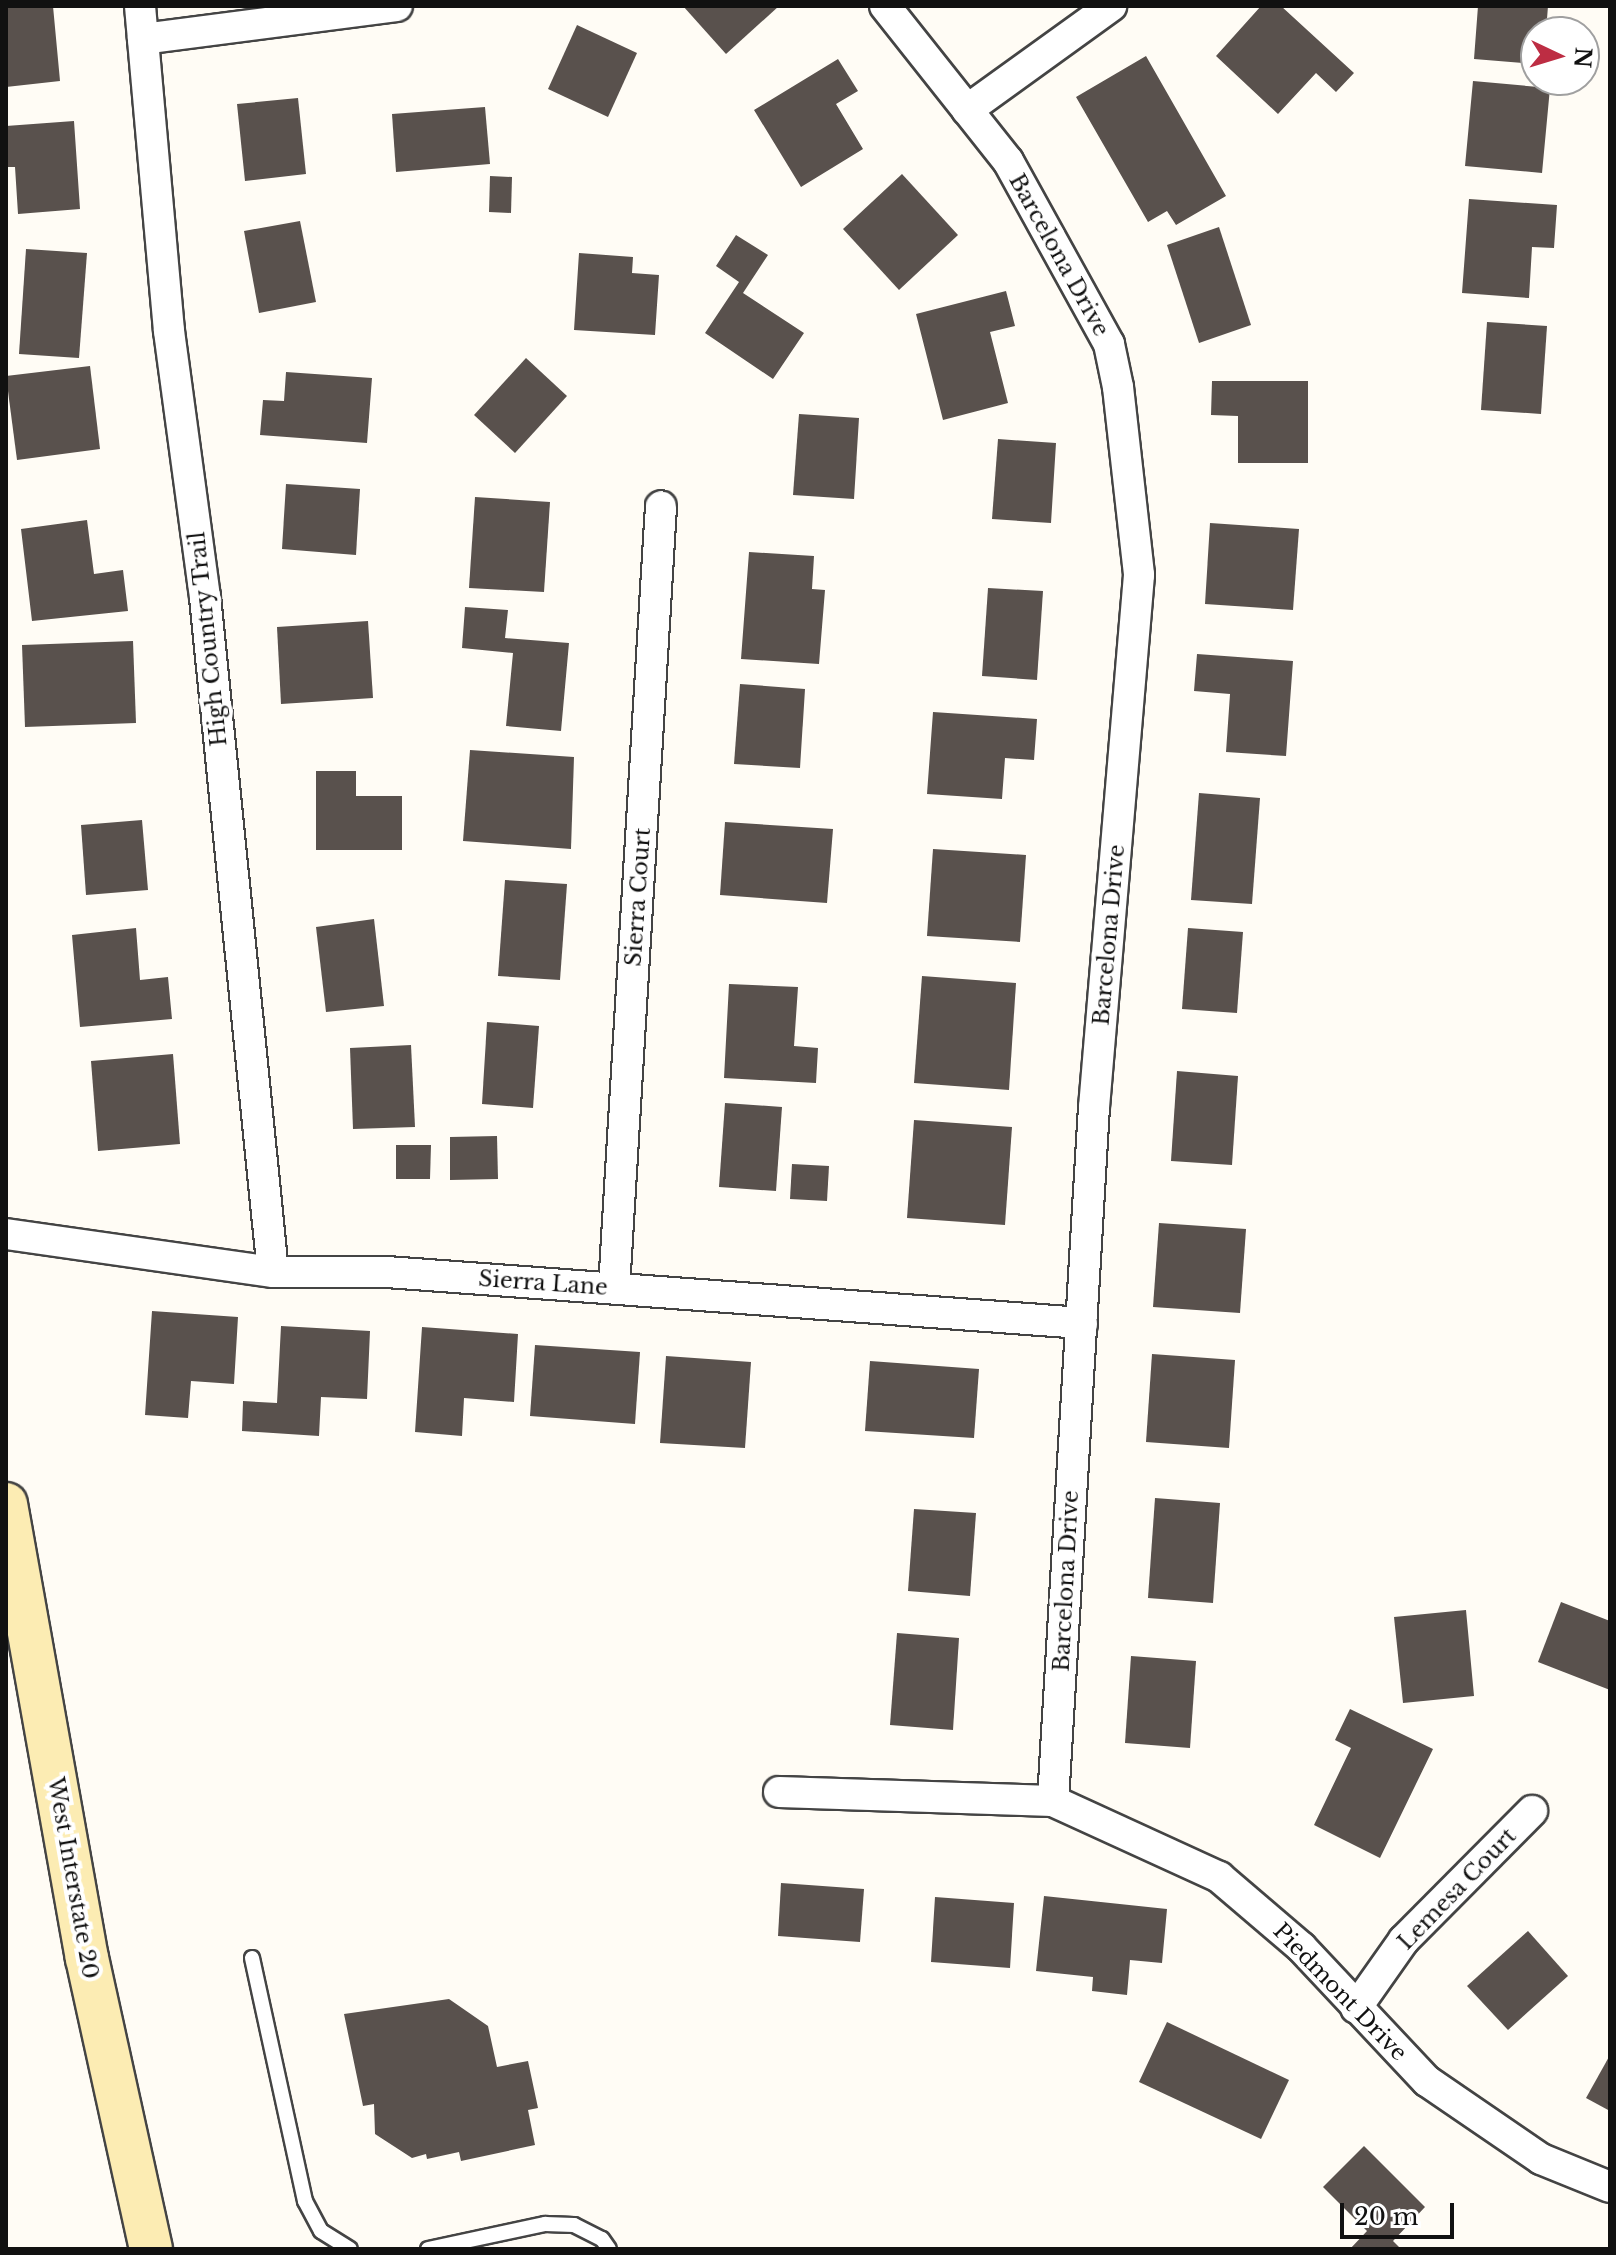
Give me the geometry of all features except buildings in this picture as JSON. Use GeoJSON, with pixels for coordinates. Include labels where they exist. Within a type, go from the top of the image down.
{"type":"FeatureCollection","features":[{"type":"Feature","properties":{"kind":"main road","name":"West Interstate 20"},"geometry":{"type":"LineString","coordinates":[[6,1504],[93,1989],[151,2249]]}},
{"type":"Feature","properties":{"kind":"street","name":"High Country Trail"},"geometry":{"type":"LineString","coordinates":[[140,6],[169,331],[205,597],[273,1272]]}},
{"type":"Feature","properties":{"kind":"street"},"geometry":{"type":"LineString","coordinates":[[143,39],[397,6]]}},
{"type":"Feature","properties":{"kind":"street","name":"Barcelona Drive"},"geometry":{"type":"LineString","coordinates":[[885,6],[1008,161],[1109,344],[1118,387],[1139,575],[1082,1323],[1053,1801]]}},
{"type":"Feature","properties":{"kind":"street"},"geometry":{"type":"LineString","coordinates":[[967,110],[1111,6]]}},
{"type":"Feature","properties":{"kind":"street","name":"Sierra Court"},"geometry":{"type":"LineString","coordinates":[[614,1288],[661,506]]}},
{"type":"Feature","properties":{"kind":"street","name":"Sierra Lane"},"geometry":{"type":"LineString","coordinates":[[6,1234],[273,1272],[387,1272],[1082,1323]]}},
{"type":"Feature","properties":{"kind":"street","name":"Piedmont Drive"},"geometry":{"type":"LineString","coordinates":[[779,1792],[1053,1801],[1219,1877],[1301,1947],[1427,2081],[1541,2159],[1610,2187]]}},
{"type":"Feature","properties":{"kind":"street","name":"Lemesa Court"},"geometry":{"type":"LineString","coordinates":[[1356,2008],[1404,1940],[1532,1811]]}},
{"type":"Feature","properties":{"kind":"lane"},"geometry":{"type":"LineString","coordinates":[[252,1958],[305,2201],[321,2231],[350,2249]]}},
{"type":"Feature","properties":{"kind":"lane"},"geometry":{"type":"LineString","coordinates":[[428,2249],[545,2224],[574,2225],[602,2239],[609,2249]]}}]}
